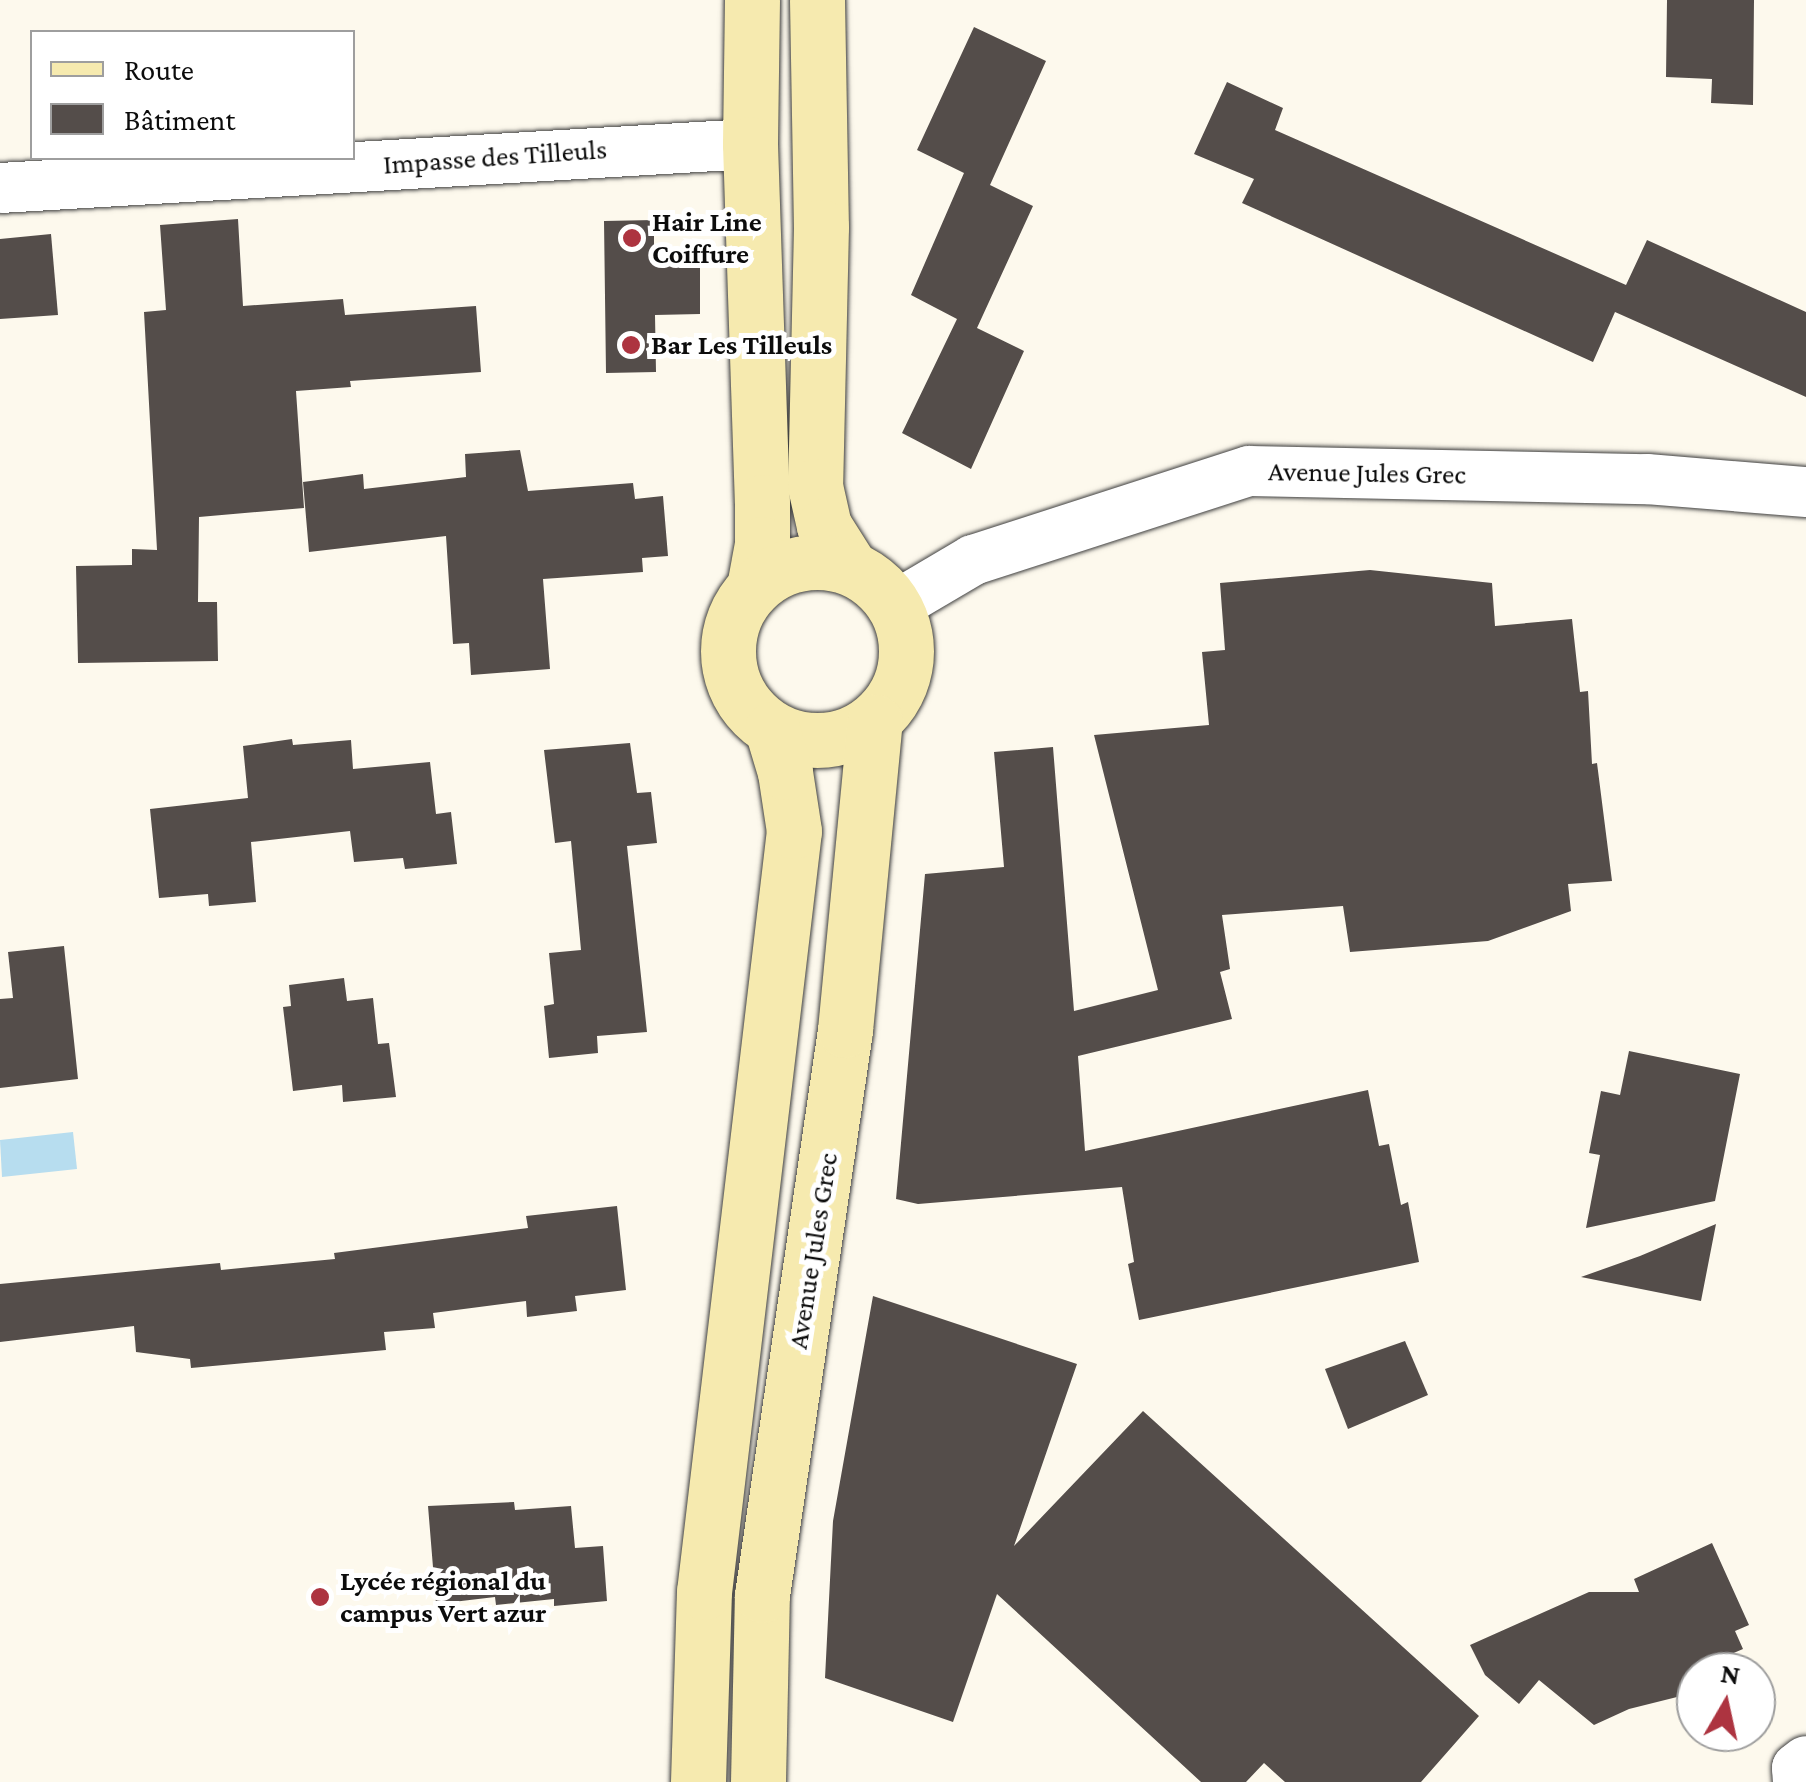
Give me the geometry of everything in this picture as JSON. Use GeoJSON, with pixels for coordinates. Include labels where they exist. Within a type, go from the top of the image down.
{"type":"FeatureCollection","features":[{"type":"Feature","properties":{"kind":"street"},"geometry":{"type":"LineString","coordinates":[[752,0],[750,144],[762,502],[754,587]]}},
{"type":"Feature","properties":{"kind":"street"},"geometry":{"type":"LineString","coordinates":[[817,0],[821,227],[816,486],[824,526],[850,567]]}},
{"type":"Feature","properties":{"kind":"street","name":"Impasse des Tilleuls"},"geometry":{"type":"LineString","coordinates":[[0,188],[750,144]]}},
{"type":"Feature","properties":{"kind":"street","name":"Avenue Jules Grec"},"geometry":{"type":"LineString","coordinates":[[896,606],[973,560],[1249,471],[1647,479],[1806,492]]}},
{"type":"Feature","properties":{"kind":"street"},"geometry":{"type":"LineString","coordinates":[[816,561],[850,567],[876,583],[896,606],[906,636],[906,668],[895,697],[875,721],[843,738],[807,741],[772,729],[747,708],[731,678],[727,646],[735,614],[754,587],[783,568],[816,561]]}},
{"type":"Feature","properties":{"kind":"street","name":"Avenue Jules Grec"},"geometry":{"type":"LineString","coordinates":[[758,1782],[764,1576],[823,1201],[875,721]]}},
{"type":"Feature","properties":{"kind":"street"},"geometry":{"type":"LineString","coordinates":[[698,1782],[704,1592],[794,831],[786,772],[772,729]]}},
{"type":"Feature","properties":{"kind":"street"},"geometry":{"type":"LineString","coordinates":[[1798,1782],[1798,1768],[1806,1761]]}},
{"type":"Feature","properties":{"kind":"water"},"geometry":{"type":"Polygon","coordinates":[[[73,1132],[77,1169],[2,1177],[0,1140],[73,1132]]]}},
{"type":"Feature","properties":{"kind":"building"},"geometry":{"type":"Polygon","coordinates":[[[1667,0],[1754,0],[1753,105],[1711,103],[1712,79],[1666,77],[1667,0]]]}},
{"type":"Feature","properties":{"kind":"building"},"geometry":{"type":"Polygon","coordinates":[[[974,27],[1046,61],[990,185],[1033,206],[977,328],[1024,351],[971,469],[902,433],[957,319],[911,295],[964,173],[917,150],[974,27]]]}},
{"type":"Feature","properties":{"kind":"building"},"geometry":{"type":"Polygon","coordinates":[[[1227,82],[1283,108],[1275,130],[1626,285],[1647,240],[1806,312],[1806,397],[1615,312],[1593,362],[1242,203],[1254,179],[1194,154],[1227,82]]]}},
{"type":"Feature","properties":{"kind":"building"},"geometry":{"type":"Polygon","coordinates":[[[238,219],[243,306],[343,299],[345,315],[476,306],[481,372],[350,381],[351,387],[296,391],[304,508],[199,517],[198,602],[217,602],[218,661],[78,663],[76,566],[132,565],[132,549],[157,550],[144,312],[166,310],[160,225],[238,219]]]}},
{"type":"Feature","properties":{"kind":"building"},"geometry":{"type":"Polygon","coordinates":[[[654,220],[654,259],[700,258],[700,314],[655,315],[656,372],[606,373],[604,221],[654,220]]]}},
{"type":"Feature","properties":{"kind":"building"},"geometry":{"type":"Polygon","coordinates":[[[51,234],[58,315],[0,319],[0,239],[51,234]]]}},
{"type":"Feature","properties":{"kind":"building"},"geometry":{"type":"Polygon","coordinates":[[[520,450],[528,491],[633,483],[635,499],[663,496],[668,556],[642,558],[643,572],[543,579],[550,669],[471,675],[469,643],[453,644],[446,536],[309,552],[303,482],[363,474],[364,489],[466,477],[465,454],[520,450]]]}},
{"type":"Feature","properties":{"kind":"building"},"geometry":{"type":"Polygon","coordinates":[[[1370,570],[1492,583],[1495,626],[1572,619],[1580,692],[1588,691],[1592,764],[1597,763],[1612,881],[1568,884],[1571,911],[1488,941],[1350,952],[1343,906],[1222,915],[1230,969],[1220,972],[1232,1019],[1078,1056],[1085,1151],[1368,1090],[1379,1146],[1389,1144],[1401,1205],[1408,1202],[1419,1262],[1139,1320],[1128,1264],[1134,1262],[1122,1187],[918,1204],[896,1199],[925,874],[1004,867],[994,752],[1053,747],[1074,1011],[1158,990],[1094,735],[1209,725],[1202,652],[1225,650],[1220,583],[1370,570]]]}},
{"type":"Feature","properties":{"kind":"building"},"geometry":{"type":"Polygon","coordinates":[[[292,739],[293,745],[351,740],[353,769],[430,762],[436,814],[451,812],[457,864],[405,869],[403,858],[354,862],[350,831],[251,842],[256,902],[209,906],[208,894],[159,898],[150,809],[248,798],[243,746],[292,739]]]}},
{"type":"Feature","properties":{"kind":"building"},"geometry":{"type":"Polygon","coordinates":[[[630,743],[637,793],[651,792],[657,843],[627,846],[647,1032],[597,1036],[598,1053],[549,1058],[544,1006],[554,1004],[549,953],[581,950],[571,841],[555,843],[544,750],[630,743]]]}},
{"type":"Feature","properties":{"kind":"building"},"geometry":{"type":"Polygon","coordinates":[[[64,946],[78,1079],[0,1088],[0,999],[13,998],[8,952],[64,946]]]}},
{"type":"Feature","properties":{"kind":"building"},"geometry":{"type":"Polygon","coordinates":[[[344,978],[347,1001],[373,998],[378,1044],[389,1043],[396,1097],[343,1102],[342,1085],[293,1091],[283,1007],[291,1006],[289,985],[344,978]]]}},
{"type":"Feature","properties":{"kind":"building"},"geometry":{"type":"Polygon","coordinates":[[[1629,1051],[1740,1074],[1715,1201],[1586,1228],[1600,1155],[1589,1153],[1601,1091],[1620,1095],[1629,1051]]]}},
{"type":"Feature","properties":{"kind":"building"},"geometry":{"type":"Polygon","coordinates":[[[617,1206],[626,1290],[575,1296],[577,1311],[527,1317],[526,1301],[433,1313],[435,1328],[384,1332],[386,1350],[191,1368],[190,1359],[136,1352],[134,1326],[0,1342],[0,1284],[220,1263],[221,1270],[335,1259],[334,1253],[528,1228],[526,1216],[617,1206]]]}},
{"type":"Feature","properties":{"kind":"building"},"geometry":{"type":"Polygon","coordinates":[[[1716,1224],[1701,1301],[1581,1277],[1640,1256],[1716,1224]]]}},
{"type":"Feature","properties":{"kind":"building"},"geometry":{"type":"Polygon","coordinates":[[[873,1296],[1077,1364],[1014,1546],[1143,1411],[1479,1716],[1421,1782],[1285,1782],[1264,1763],[1246,1782],[1201,1782],[997,1594],[953,1722],[825,1678],[833,1521],[873,1296]]]}},
{"type":"Feature","properties":{"kind":"building"},"geometry":{"type":"Polygon","coordinates":[[[1405,1341],[1428,1395],[1348,1429],[1325,1369],[1405,1341]]]}},
{"type":"Feature","properties":{"kind":"building"},"geometry":{"type":"Polygon","coordinates":[[[514,1502],[515,1510],[571,1506],[575,1548],[603,1546],[607,1601],[554,1606],[554,1599],[496,1605],[495,1597],[436,1604],[428,1506],[514,1502]]]}},
{"type":"Feature","properties":{"kind":"building"},"geometry":{"type":"Polygon","coordinates":[[[1712,1543],[1749,1625],[1735,1631],[1743,1649],[1676,1652],[1676,1697],[1629,1709],[1594,1725],[1539,1680],[1519,1704],[1485,1675],[1470,1645],[1589,1592],[1639,1592],[1634,1579],[1712,1543]]]}},
{"type":"Feature","properties":{"kind":"place","name":"Hair Line Coiffure"},"geometry":{"type":"Point","coordinates":[632,238]}},
{"type":"Feature","properties":{"kind":"place","name":"Bar Les Tilleuls"},"geometry":{"type":"Point","coordinates":[631,345]}},
{"type":"Feature","properties":{"kind":"place","name":"Lycée régional du campus Vert azur"},"geometry":{"type":"Point","coordinates":[320,1597]}}]}
